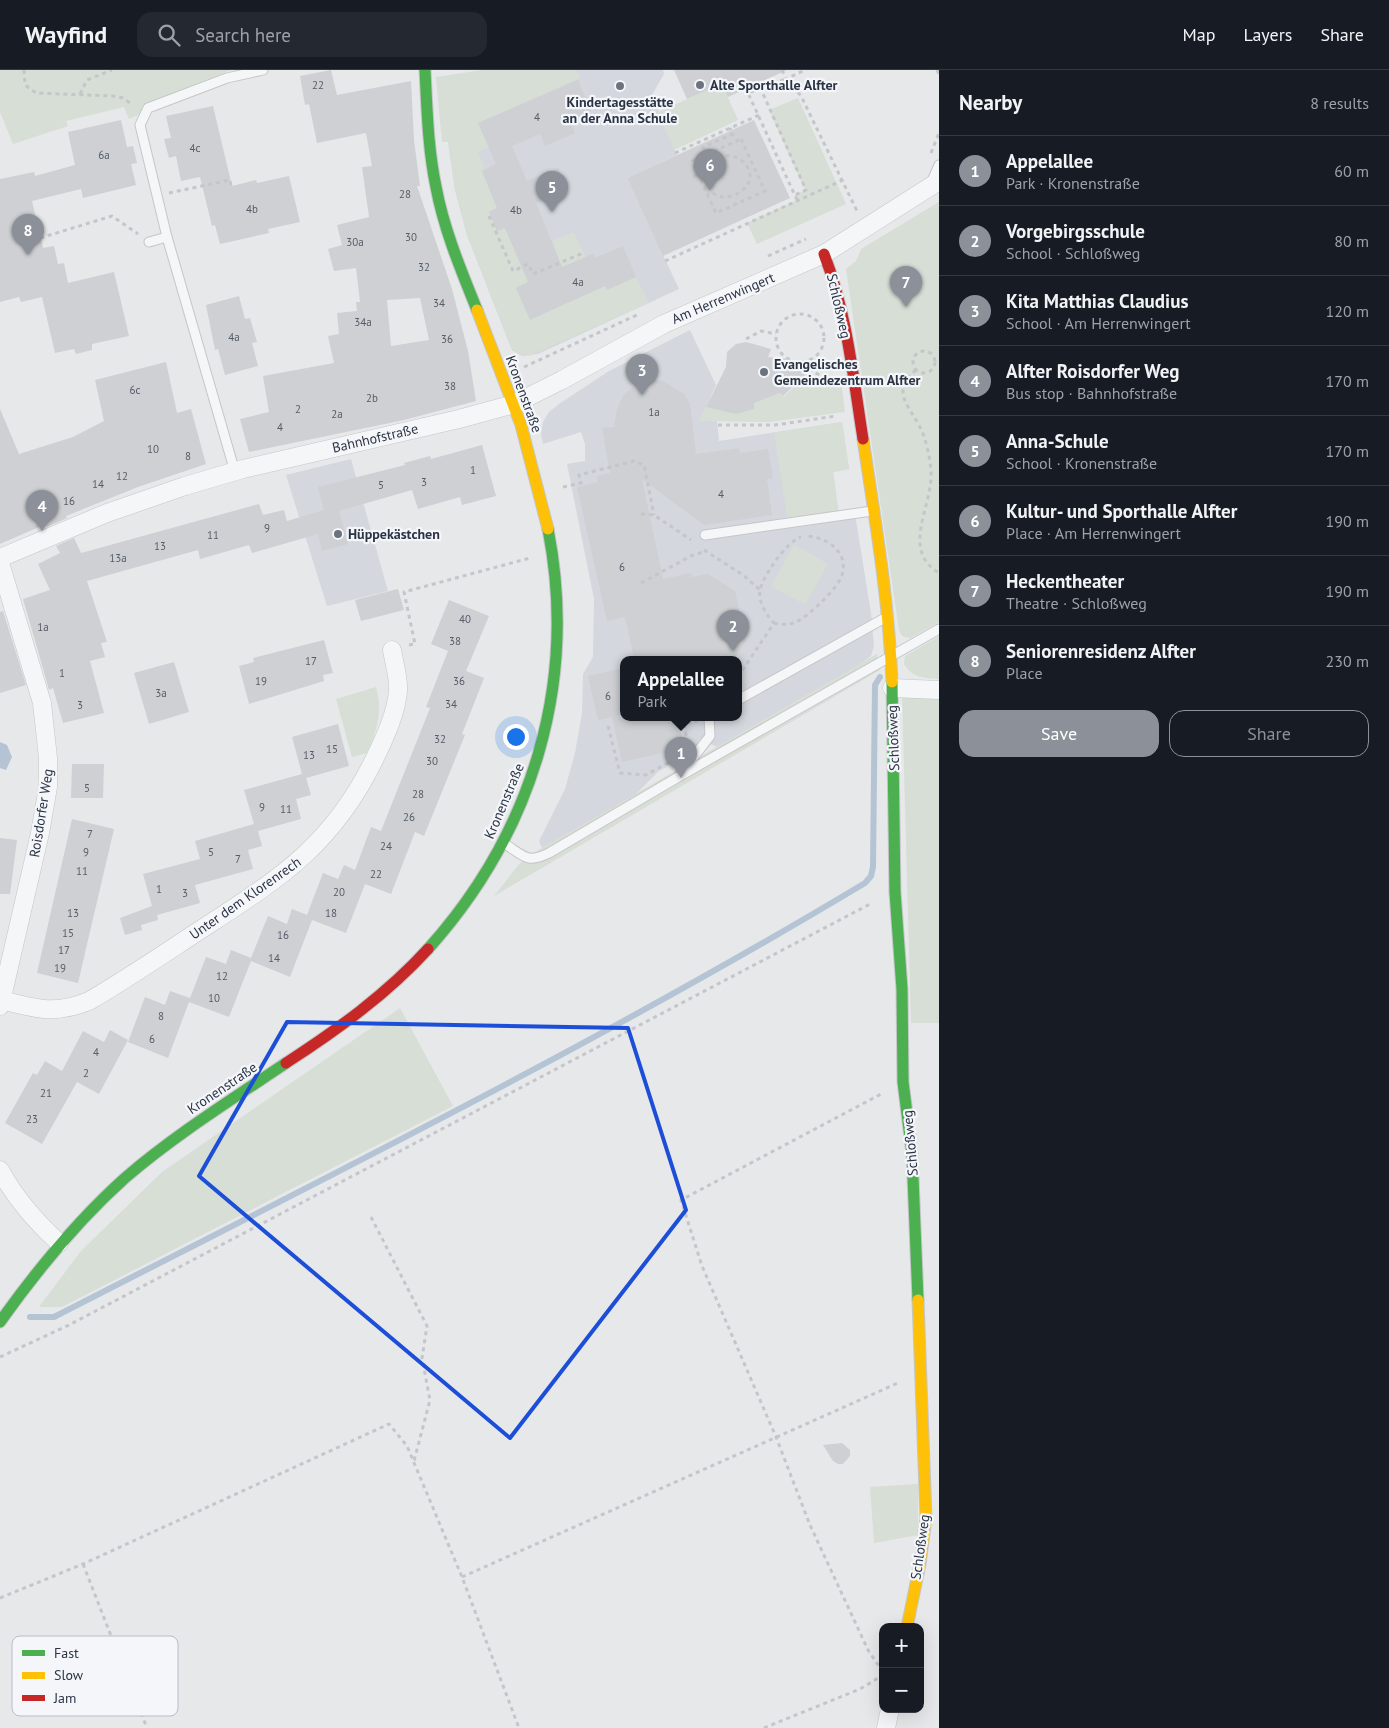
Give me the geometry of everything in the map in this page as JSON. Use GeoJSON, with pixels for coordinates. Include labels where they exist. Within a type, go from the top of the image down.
{"type":"FeatureCollection","features":[{"type":"Feature","properties":{"kind":"street","name":"Kronenstraße"},"geometry":{"type":"LineString","coordinates":[[59,1243],[108,1193],[150,1157],[204,1118],[323,1038],[392,986],[456,917],[477,888],[504,843],[532,778],[550,706],[558,621],[552,552],[543,504],[514,404],[474,305],[441,210],[431,150],[425,70]]}},
{"type":"Feature","properties":{"kind":"street","name":"Am Herrenwingert"},"geometry":{"type":"LineString","coordinates":[[514,404],[664,324],[824,254],[934,184]]}},
{"type":"Feature","properties":{"kind":"street","name":"Schloßweg"},"geometry":{"type":"LineString","coordinates":[[824,254],[840,298],[853,376],[873,511],[891,657],[895,892],[902,989],[904,1082],[912,1153],[926,1518],[920,1564],[907,1623]]}},
{"type":"Feature","properties":{"kind":"street","name":"Bahnhofstraße"},"geometry":{"type":"LineString","coordinates":[[0,558],[107,513],[236,472],[468,417],[514,404]]}},
{"type":"Feature","properties":{"kind":"street","name":"Roisdorfer Weg"},"geometry":{"type":"LineString","coordinates":[[0,563],[42,703],[48,758],[48,787],[40,833],[1,1003]]}},
{"type":"Feature","properties":{"kind":"street","name":"Unter dem Klorenrech"},"geometry":{"type":"LineString","coordinates":[[1,1003],[47,1010],[71,1008],[89,1001],[264,887],[306,855],[338,821],[352,801],[380,748],[392,715],[398,689],[392,650]]}},
{"type":"Feature","properties":{"kind":"street"},"geometry":{"type":"LineString","coordinates":[[892,688],[939,690]]}},
{"type":"Feature","properties":{"kind":"street"},"geometry":{"type":"LineString","coordinates":[[0,1170],[14,1193],[33,1217],[59,1243],[0,1322]]}},
{"type":"Feature","properties":{"kind":"street"},"geometry":{"type":"LineString","coordinates":[[886,1728],[889,1713]]}},
{"type":"Feature","properties":{"kind":"lane"},"geometry":{"type":"LineString","coordinates":[[236,472],[156,195],[140,125],[148,108],[236,76],[263,70]]}},
{"type":"Feature","properties":{"kind":"lane","name":"Am Herrenwingert"},"geometry":{"type":"LineString","coordinates":[[934,184],[939,165]]}},
{"type":"Feature","properties":{"kind":"lane"},"geometry":{"type":"LineString","coordinates":[[148,242],[168,237]]}},
{"type":"Feature","properties":{"kind":"lane"},"geometry":{"type":"LineString","coordinates":[[706,535],[873,511]]}},
{"type":"Feature","properties":{"kind":"lane"},"geometry":{"type":"LineString","coordinates":[[742,698],[885,617]]}},
{"type":"Feature","properties":{"kind":"lane"},"geometry":{"type":"LineString","coordinates":[[504,843],[526,858],[539,858],[939,630]]}},
{"type":"Feature","properties":{"kind":"lane"},"geometry":{"type":"LineString","coordinates":[[680,776],[710,736],[709,721]]}},
{"type":"Feature","properties":{"kind":"path"},"geometry":{"type":"LineString","coordinates":[[24,70],[25,86],[36,93],[80,94],[123,98],[144,116]]}},
{"type":"Feature","properties":{"kind":"path"},"geometry":{"type":"LineString","coordinates":[[80,94],[87,80],[112,70]]}},
{"type":"Feature","properties":{"kind":"path"},"geometry":{"type":"LineString","coordinates":[[782,70],[801,96],[866,227]]}},
{"type":"Feature","properties":{"kind":"path"},"geometry":{"type":"LineString","coordinates":[[797,200],[748,93],[805,70]]}},
{"type":"Feature","properties":{"kind":"path"},"geometry":{"type":"LineString","coordinates":[[937,70],[939,74]]}},
{"type":"Feature","properties":{"kind":"path"},"geometry":{"type":"LineString","coordinates":[[760,88],[806,190],[795,195]]}},
{"type":"Feature","properties":{"kind":"path"},"geometry":{"type":"LineString","coordinates":[[675,152],[758,115]]}},
{"type":"Feature","properties":{"kind":"path"},"geometry":{"type":"LineString","coordinates":[[711,164],[703,147],[733,134],[730,128]]}},
{"type":"Feature","properties":{"kind":"path"},"geometry":{"type":"LineString","coordinates":[[741,139],[765,191],[716,213],[692,161],[706,154],[741,139]]}},
{"type":"Feature","properties":{"kind":"path"},"geometry":{"type":"LineString","coordinates":[[729,155],[742,161],[749,173],[746,187],[742,192],[730,198],[717,194],[708,184],[708,170],[711,164],[722,156],[729,155]]}},
{"type":"Feature","properties":{"kind":"path"},"geometry":{"type":"LineString","coordinates":[[693,177],[708,170]]}},
{"type":"Feature","properties":{"kind":"path"},"geometry":{"type":"LineString","coordinates":[[156,195],[230,180],[231,186]]}},
{"type":"Feature","properties":{"kind":"path"},"geometry":{"type":"LineString","coordinates":[[665,261],[842,180]]}},
{"type":"Feature","properties":{"kind":"path"},"geometry":{"type":"LineString","coordinates":[[40,238],[112,216],[148,242]]}},
{"type":"Feature","properties":{"kind":"path"},"geometry":{"type":"LineString","coordinates":[[488,216],[513,271],[528,264],[533,274],[583,253]]}},
{"type":"Feature","properties":{"kind":"path"},"geometry":{"type":"LineString","coordinates":[[799,314],[813,319],[822,330],[822,346],[819,352],[806,361],[799,362],[784,356],[776,342],[779,326],[791,316],[799,314]]}},
{"type":"Feature","properties":{"kind":"path"},"geometry":{"type":"LineString","coordinates":[[746,339],[761,331],[776,334]]}},
{"type":"Feature","properties":{"kind":"path"},"geometry":{"type":"LineString","coordinates":[[923,350],[930,352],[935,362],[933,368],[927,373],[916,370],[912,364],[914,356],[923,350]]}},
{"type":"Feature","properties":{"kind":"path"},"geometry":{"type":"LineString","coordinates":[[806,361],[809,368],[826,380],[853,376]]}},
{"type":"Feature","properties":{"kind":"path"},"geometry":{"type":"LineString","coordinates":[[916,370],[907,380],[903,398],[924,436],[931,472],[928,504],[918,542],[924,560],[939,574]]}},
{"type":"Feature","properties":{"kind":"path"},"geometry":{"type":"LineString","coordinates":[[718,425],[775,425],[816,419]]}},
{"type":"Feature","properties":{"kind":"path"},"geometry":{"type":"LineString","coordinates":[[572,485],[581,483],[579,475],[634,461],[644,466],[654,514]]}},
{"type":"Feature","properties":{"kind":"path"},"geometry":{"type":"LineString","coordinates":[[804,536],[805,527]]}},
{"type":"Feature","properties":{"kind":"path"},"geometry":{"type":"LineString","coordinates":[[804,536],[819,538],[831,543],[841,558],[843,574],[835,588],[801,620],[788,624],[774,623],[763,606],[760,590],[783,550],[796,539],[804,536]]}},
{"type":"Feature","properties":{"kind":"path"},"geometry":{"type":"LineString","coordinates":[[641,583],[686,558],[707,551]]}},
{"type":"Feature","properties":{"kind":"path"},"geometry":{"type":"LineString","coordinates":[[392,650],[415,644],[404,592],[552,552]]}},
{"type":"Feature","properties":{"kind":"path"},"geometry":{"type":"LineString","coordinates":[[742,671],[774,623]]}},
{"type":"Feature","properties":{"kind":"path"},"geometry":{"type":"LineString","coordinates":[[679,725],[697,721]]}},
{"type":"Feature","properties":{"kind":"path"},"geometry":{"type":"LineString","coordinates":[[684,724],[688,742]]}},
{"type":"Feature","properties":{"kind":"path"},"geometry":{"type":"LineString","coordinates":[[608,726],[620,773],[646,775],[675,759]]}},
{"type":"Feature","properties":{"kind":"path"},"geometry":{"type":"LineString","coordinates":[[0,1358],[78,1320],[895,892]]}},
{"type":"Feature","properties":{"kind":"path"},"geometry":{"type":"LineString","coordinates":[[880,1668],[868,1650],[810,1525],[776,1437],[702,1266],[681,1200],[904,1082]]}},
{"type":"Feature","properties":{"kind":"path"},"geometry":{"type":"LineString","coordinates":[[371,1217],[426,1326],[422,1358],[430,1400],[414,1462]]}},
{"type":"Feature","properties":{"kind":"path"},"geometry":{"type":"LineString","coordinates":[[462,1577],[902,1381],[921,1382]]}},
{"type":"Feature","properties":{"kind":"path"},"geometry":{"type":"LineString","coordinates":[[0,1598],[83,1564],[389,1424],[407,1446],[414,1462],[462,1577],[519,1728]]}},
{"type":"Feature","properties":{"kind":"path"},"geometry":{"type":"LineString","coordinates":[[83,1564],[111,1636]]}},
{"type":"Feature","properties":{"kind":"path"},"geometry":{"type":"LineString","coordinates":[[764,1728],[860,1689],[879,1676]]}},
{"type":"Feature","properties":{"kind":"path"},"geometry":{"type":"LineString","coordinates":[[142,1716],[147,1728]]}},
{"type":"Feature","properties":{"kind":"highlighted area"},"geometry":{"type":"Polygon","coordinates":[[[287,1022],[628,1028],[686,1210],[510,1438],[199,1176],[287,1022]]]}},
{"type":"Feature","properties":{"kind":"shaded area"},"geometry":{"type":"Polygon","coordinates":[[[0,70],[231,70],[147,103],[138,115],[129,119],[124,107],[66,121],[68,126],[13,144],[0,112],[0,70]]]}},
{"type":"Feature","properties":{"kind":"shaded area"},"geometry":{"type":"Polygon","coordinates":[[[482,70],[663,70],[664,74],[652,95],[677,155],[627,178],[679,289],[538,354],[522,356],[512,350],[467,235],[455,190],[448,142],[442,142],[482,70]]]}},
{"type":"Feature","properties":{"kind":"shaded area"},"geometry":{"type":"Polygon","coordinates":[[[482,70],[576,70],[580,78],[478,123],[489,147],[478,152],[485,169],[482,171],[497,208],[489,212],[497,231],[505,228],[521,264],[555,250],[552,241],[574,232],[585,257],[516,288],[530,319],[605,286],[607,290],[636,277],[649,303],[529,356],[516,353],[510,345],[467,235],[455,190],[448,142],[442,142],[436,77],[482,70]]]}},
{"type":"Feature","properties":{"kind":"shaded area"},"geometry":{"type":"Polygon","coordinates":[[[722,84],[738,120],[674,150],[658,112],[722,84]]]}},
{"type":"Feature","properties":{"kind":"shaded area"},"geometry":{"type":"Polygon","coordinates":[[[798,98],[846,204],[757,244],[747,223],[797,200],[795,195],[805,190],[769,110],[798,98]]]}},
{"type":"Feature","properties":{"kind":"shaded area"},"geometry":{"type":"Polygon","coordinates":[[[939,202],[939,622],[910,638],[902,636],[899,630],[846,269],[856,261],[861,249],[939,202]]]}},
{"type":"Feature","properties":{"kind":"shaded area"},"geometry":{"type":"Polygon","coordinates":[[[690,330],[716,385],[700,420],[717,421],[719,441],[842,422],[849,469],[833,472],[839,516],[855,514],[871,613],[874,646],[871,656],[862,663],[717,747],[700,739],[690,754],[659,771],[634,796],[542,848],[539,841],[565,789],[575,753],[582,713],[583,674],[593,657],[594,599],[567,464],[585,461],[585,444],[581,432],[543,444],[541,434],[543,422],[549,412],[609,371],[690,330]]]}},
{"type":"Feature","properties":{"kind":"shaded area"},"geometry":{"type":"Polygon","coordinates":[[[807,373],[820,384],[841,381],[845,412],[769,422],[699,421],[706,407],[743,412],[754,409],[754,403],[780,393],[784,397],[807,373]]]}},
{"type":"Feature","properties":{"kind":"shaded area"},"geometry":{"type":"Polygon","coordinates":[[[842,422],[849,469],[833,472],[839,516],[788,523],[774,433],[842,422]]]}},
{"type":"Feature","properties":{"kind":"shaded area","name":"Hüppekästchen"},"geometry":{"type":"Polygon","coordinates":[[[351,459],[388,591],[327,606],[286,475],[351,459]]]}},
{"type":"Feature","properties":{"kind":"shaded area"},"geometry":{"type":"Polygon","coordinates":[[[794,544],[828,564],[805,605],[771,586],[794,544]]]}},
{"type":"Feature","properties":{"kind":"shaded area"},"geometry":{"type":"Polygon","coordinates":[[[939,636],[939,679],[915,675],[907,669],[904,664],[905,656],[939,636]]]}},
{"type":"Feature","properties":{"kind":"shaded area"},"geometry":{"type":"Polygon","coordinates":[[[877,654],[880,670],[494,896],[521,862],[542,848],[877,654]]]}},
{"type":"Feature","properties":{"kind":"shaded area"},"geometry":{"type":"Polygon","coordinates":[[[376,687],[379,712],[374,736],[367,753],[352,757],[336,699],[376,687]]]}},
{"type":"Feature","properties":{"kind":"shaded area"},"geometry":{"type":"Polygon","coordinates":[[[902,695],[939,698],[939,1023],[911,1023],[902,695]]]}},
{"type":"Feature","properties":{"kind":"shaded area"},"geometry":{"type":"Polygon","coordinates":[[[400,1008],[453,1106],[62,1307],[39,1307],[81,1251],[162,1172],[400,1008]]]}},
{"type":"Feature","properties":{"kind":"shaded area"},"geometry":{"type":"Polygon","coordinates":[[[918,1484],[918,1535],[874,1543],[870,1487],[918,1484]]]}},
{"type":"Feature","properties":{"kind":"water"},"geometry":{"type":"Polygon","coordinates":[[[0,742],[7,745],[12,757],[6,770],[0,768],[0,742]]]}},
{"type":"Feature","properties":{"kind":"building"},"geometry":{"type":"Polygon","coordinates":[[[331,70],[337,95],[411,81],[414,140],[420,186],[417,186],[452,289],[468,351],[476,401],[404,420],[249,452],[240,419],[269,412],[263,376],[334,363],[328,336],[339,334],[337,313],[357,311],[356,302],[360,302],[356,268],[334,271],[328,249],[342,245],[337,225],[369,217],[362,167],[372,166],[366,133],[317,143],[309,104],[305,105],[300,76],[331,70]],[[420,298],[387,300],[391,346],[429,340],[420,298]]]}},
{"type":"Feature","properties":{"kind":"building","name":"Alte Sporthalle Alfter"},"geometry":{"type":"Polygon","coordinates":[[[674,70],[787,70],[728,97],[722,84],[687,99],[674,70]]]}},
{"type":"Feature","properties":{"kind":"building"},"geometry":{"type":"Polygon","coordinates":[[[578,80],[591,112],[570,122],[575,133],[545,146],[540,134],[512,146],[527,181],[558,168],[566,190],[536,203],[562,267],[593,254],[595,258],[623,246],[636,277],[607,290],[605,286],[530,320],[516,288],[528,282],[505,228],[497,231],[489,212],[497,208],[482,171],[496,164],[478,123],[578,80]]]}},
{"type":"Feature","properties":{"kind":"building"},"geometry":{"type":"Polygon","coordinates":[[[213,106],[232,186],[256,180],[257,183],[289,176],[300,222],[268,229],[269,233],[220,244],[215,225],[212,226],[200,177],[181,181],[176,156],[169,158],[164,139],[171,138],[166,116],[213,106]]]}},
{"type":"Feature","properties":{"kind":"building"},"geometry":{"type":"Polygon","coordinates":[[[121,120],[127,147],[133,146],[137,163],[131,164],[136,185],[83,198],[81,189],[32,201],[43,248],[54,246],[58,264],[64,263],[68,283],[114,272],[129,336],[92,344],[92,350],[76,354],[74,349],[55,353],[42,297],[21,302],[19,297],[0,302],[0,179],[34,172],[35,176],[75,165],[68,132],[121,120]]]}},
{"type":"Feature","properties":{"kind":"building"},"geometry":{"type":"Polygon","coordinates":[[[754,120],[790,198],[663,256],[627,178],[754,120]]]}},
{"type":"Feature","properties":{"kind":"building"},"geometry":{"type":"Polygon","coordinates":[[[239,296],[245,319],[250,318],[257,342],[252,343],[258,366],[225,375],[218,349],[215,350],[206,305],[239,296]]]}},
{"type":"Feature","properties":{"kind":"building","name":"Evangelisches Gemeindezentrum Alfter"},"geometry":{"type":"Polygon","coordinates":[[[746,342],[771,349],[768,357],[788,359],[807,373],[783,396],[780,393],[754,403],[754,409],[736,414],[706,407],[726,367],[727,352],[736,344],[746,342]]]}},
{"type":"Feature","properties":{"kind":"building"},"geometry":{"type":"Polygon","coordinates":[[[166,362],[177,413],[191,409],[206,464],[138,487],[66,516],[67,518],[47,527],[46,524],[0,544],[0,409],[19,454],[73,437],[104,421],[95,380],[166,362]]]}},
{"type":"Feature","properties":{"kind":"building"},"geometry":{"type":"Polygon","coordinates":[[[648,379],[663,381],[684,394],[690,404],[696,454],[739,448],[740,453],[768,449],[773,478],[767,479],[772,515],[704,525],[642,479],[663,579],[691,573],[692,577],[708,574],[735,591],[746,641],[736,656],[633,656],[625,617],[607,621],[577,487],[598,482],[597,476],[610,473],[602,428],[614,427],[617,409],[623,396],[634,385],[648,379]]]}},
{"type":"Feature","properties":{"kind":"building"},"geometry":{"type":"Polygon","coordinates":[[[482,445],[496,496],[462,505],[460,497],[418,509],[412,490],[339,511],[348,544],[322,551],[318,534],[252,553],[249,545],[200,559],[198,550],[87,581],[107,642],[101,643],[105,657],[90,661],[104,713],[63,723],[53,688],[49,690],[23,599],[50,590],[38,564],[60,553],[56,546],[74,538],[81,553],[259,504],[263,515],[284,510],[287,521],[324,510],[318,487],[405,465],[404,463],[430,456],[431,459],[482,445]]]}},
{"type":"Feature","properties":{"kind":"building"},"geometry":{"type":"Polygon","coordinates":[[[398,589],[404,610],[361,621],[355,600],[398,589]]]}},
{"type":"Feature","properties":{"kind":"building"},"geometry":{"type":"Polygon","coordinates":[[[449,600],[489,616],[466,671],[484,678],[462,734],[465,735],[424,836],[415,832],[391,894],[365,884],[346,933],[312,920],[290,977],[251,961],[229,1017],[189,1002],[168,1058],[128,1042],[145,997],[165,1005],[170,991],[190,998],[206,957],[226,964],[231,950],[251,958],[268,916],[287,924],[292,909],[307,915],[323,873],[338,879],[344,865],[355,870],[371,827],[381,831],[430,708],[426,707],[448,651],[431,644],[449,600]]]}},
{"type":"Feature","properties":{"kind":"building"},"geometry":{"type":"Polygon","coordinates":[[[3,611],[26,685],[0,693],[0,612],[3,611]]]}},
{"type":"Feature","properties":{"kind":"building"},"geometry":{"type":"Polygon","coordinates":[[[324,640],[333,673],[323,675],[324,681],[249,704],[239,666],[254,662],[253,658],[324,640]]]}},
{"type":"Feature","properties":{"kind":"building"},"geometry":{"type":"Polygon","coordinates":[[[174,662],[189,712],[149,724],[134,673],[174,662]]]}},
{"type":"Feature","properties":{"kind":"building"},"geometry":{"type":"Polygon","coordinates":[[[620,669],[620,715],[614,717],[620,717],[620,721],[678,721],[684,748],[622,762],[612,717],[598,720],[588,676],[620,669]]]}},
{"type":"Feature","properties":{"kind":"building"},"geometry":{"type":"Polygon","coordinates":[[[338,724],[349,766],[306,778],[311,795],[296,799],[301,819],[258,831],[262,846],[248,850],[253,869],[195,885],[200,903],[157,915],[158,920],[141,925],[142,930],[125,935],[120,918],[152,906],[143,874],[200,859],[195,841],[254,824],[244,790],[302,774],[292,737],[338,724]]]}},
{"type":"Feature","properties":{"kind":"building"},"geometry":{"type":"Polygon","coordinates":[[[72,764],[104,764],[103,798],[71,798],[72,764]]]}},
{"type":"Feature","properties":{"kind":"building"},"geometry":{"type":"Polygon","coordinates":[[[72,819],[114,829],[78,983],[37,973],[72,819]]]}},
{"type":"Feature","properties":{"kind":"building"},"geometry":{"type":"Polygon","coordinates":[[[0,838],[17,840],[10,894],[0,894],[0,838]]]}},
{"type":"Feature","properties":{"kind":"building"},"geometry":{"type":"Polygon","coordinates":[[[110,1030],[128,1040],[99,1094],[77,1082],[42,1144],[5,1123],[33,1073],[37,1075],[45,1061],[62,1071],[83,1031],[104,1042],[110,1030]]]}},
{"type":"Feature","properties":{"kind":"building"},"geometry":{"type":"Polygon","coordinates":[[[842,1443],[850,1450],[850,1456],[843,1464],[838,1464],[833,1461],[823,1445],[842,1443]]]}},
{"type":"Feature","properties":{"kind":"waterway"},"geometry":{"type":"LineString","coordinates":[[30,1317],[54,1317],[463,1107],[666,998],[865,883],[871,876],[873,867],[875,685],[880,677]]}},
{"type":"Feature","properties":{"kind":"traffic: fast"},"geometry":{"type":"LineString","coordinates":[[425,70],[433,173],[439,203],[454,250],[477,310]]}},
{"type":"Feature","properties":{"kind":"traffic: fast"},"geometry":{"type":"LineString","coordinates":[[428,949],[465,904],[495,856],[520,805],[539,753],[551,699],[557,643],[556,586],[548,529]]}},
{"type":"Feature","properties":{"kind":"traffic: fast"},"geometry":{"type":"LineString","coordinates":[[892,682],[895,892],[902,989],[903,1082],[912,1153],[918,1300]]}},
{"type":"Feature","properties":{"kind":"traffic: fast"},"geometry":{"type":"LineString","coordinates":[[0,1322],[58,1247],[107,1194],[183,1132],[286,1063]]}},
{"type":"Feature","properties":{"kind":"traffic: slow"},"geometry":{"type":"LineString","coordinates":[[477,310],[521,425],[548,529]]}},
{"type":"Feature","properties":{"kind":"traffic: slow"},"geometry":{"type":"LineString","coordinates":[[863,439],[885,591],[892,682]]}},
{"type":"Feature","properties":{"kind":"traffic: slow"},"geometry":{"type":"LineString","coordinates":[[908,1623],[920,1564],[926,1518],[918,1300]]}},
{"type":"Feature","properties":{"kind":"traffic: jam"},"geometry":{"type":"LineString","coordinates":[[824,254],[844,322],[863,439]]}},
{"type":"Feature","properties":{"kind":"traffic: jam"},"geometry":{"type":"LineString","coordinates":[[286,1063],[324,1038],[361,1010],[396,981],[428,949]]}},
{"type":"Feature","properties":{"kind":"place","name":"Alte Sporthalle Alfter"},"geometry":{"type":"Point","coordinates":[700,85]}},
{"type":"Feature","properties":{"kind":"place","name":"Kindertagesstätte an der Anna Schule"},"geometry":{"type":"Point","coordinates":[620,86]}},
{"type":"Feature","properties":{"kind":"place","name":"Kultur- und Sporthalle Alfter"},"geometry":{"type":"Point","coordinates":[710,190]}},
{"type":"Feature","properties":{"kind":"place","name":"Anna-Schule"},"geometry":{"type":"Point","coordinates":[552,212]}},
{"type":"Feature","properties":{"kind":"place","name":"Seniorenresidenz Alfter"},"geometry":{"type":"Point","coordinates":[28,255]}},
{"type":"Feature","properties":{"kind":"place","name":"Heckentheater"},"geometry":{"type":"Point","coordinates":[906,307]}},
{"type":"Feature","properties":{"kind":"place","name":"Evangelisches Gemeindezentrum Alfter"},"geometry":{"type":"Point","coordinates":[764,372]}},
{"type":"Feature","properties":{"kind":"place","name":"Kita Matthias Claudius"},"geometry":{"type":"Point","coordinates":[642,395]}},
{"type":"Feature","properties":{"kind":"place","name":"Alfter Roisdorfer Weg"},"geometry":{"type":"Point","coordinates":[42,531]}},
{"type":"Feature","properties":{"kind":"place","name":"Hüppekästchen"},"geometry":{"type":"Point","coordinates":[338,534]}},
{"type":"Feature","properties":{"kind":"place","name":"Vorgebirgsschule"},"geometry":{"type":"Point","coordinates":[733,651]}},
{"type":"Feature","properties":{"kind":"place","name":"Appelallee"},"geometry":{"type":"Point","coordinates":[681,778]}}]}
